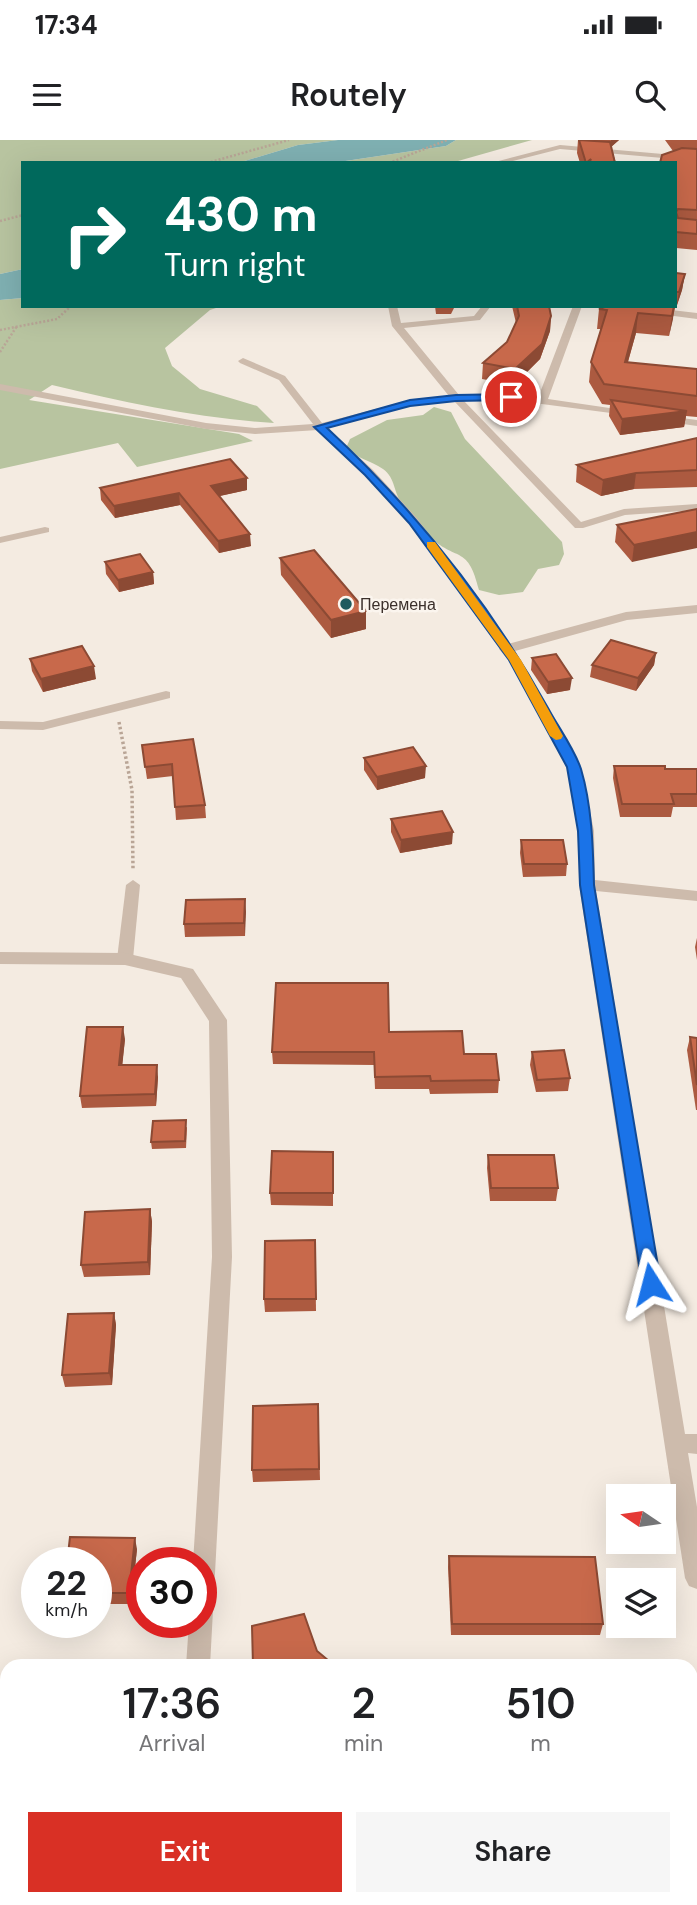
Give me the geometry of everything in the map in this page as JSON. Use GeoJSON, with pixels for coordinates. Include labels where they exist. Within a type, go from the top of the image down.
{"type":"FeatureCollection","features":[{"type":"Feature","properties":{"kind":"street"},"geometry":{"type":"LineString","coordinates":[[697,609],[626,616],[506,649],[515,660],[574,767],[586,831],[587,885],[687,1444],[697,1578]]}},
{"type":"Feature","properties":{"kind":"street"},"geometry":{"type":"LineString","coordinates":[[587,885],[697,896]]}},
{"type":"Feature","properties":{"kind":"street"},"geometry":{"type":"LineString","coordinates":[[0,958],[125,959],[187,974],[218,1020],[222,1257],[205,1547]]}},
{"type":"Feature","properties":{"kind":"street"},"geometry":{"type":"LineString","coordinates":[[198,1659],[200,1638]]}},
{"type":"Feature","properties":{"kind":"lane"},"geometry":{"type":"LineString","coordinates":[[560,147],[565,156]]}},
{"type":"Feature","properties":{"kind":"lane"},"geometry":{"type":"LineString","coordinates":[[503,161],[560,147],[697,159]]}},
{"type":"Feature","properties":{"kind":"lane"},"geometry":{"type":"LineString","coordinates":[[392,308],[397,326],[456,398],[579,526],[624,512],[697,507]]}},
{"type":"Feature","properties":{"kind":"lane"},"geometry":{"type":"LineString","coordinates":[[397,326],[477,318],[485,308]]}},
{"type":"Feature","properties":{"kind":"lane"},"geometry":{"type":"LineString","coordinates":[[542,401],[577,308]]}},
{"type":"Feature","properties":{"kind":"lane"},"geometry":{"type":"LineString","coordinates":[[643,310],[697,316]]}},
{"type":"Feature","properties":{"kind":"lane"},"geometry":{"type":"LineString","coordinates":[[243,360],[282,378],[320,427],[369,472],[413,520],[506,649]]}},
{"type":"Feature","properties":{"kind":"lane"},"geometry":{"type":"LineString","coordinates":[[0,387],[206,426],[255,431],[320,427],[410,403],[456,398],[511,397],[645,416]]}},
{"type":"Feature","properties":{"kind":"lane"},"geometry":{"type":"LineString","coordinates":[[658,418],[697,423]]}},
{"type":"Feature","properties":{"kind":"lane"},"geometry":{"type":"LineString","coordinates":[[0,540],[45,530]]}},
{"type":"Feature","properties":{"kind":"lane"},"geometry":{"type":"LineString","coordinates":[[0,708],[5,725],[43,726],[166,695]]}},
{"type":"Feature","properties":{"kind":"lane"},"geometry":{"type":"LineString","coordinates":[[125,959],[133,885]]}},
{"type":"Feature","properties":{"kind":"path"},"geometry":{"type":"LineString","coordinates":[[214,161],[289,140]]}},
{"type":"Feature","properties":{"kind":"path"},"geometry":{"type":"LineString","coordinates":[[394,161],[447,140]]}},
{"type":"Feature","properties":{"kind":"path"},"geometry":{"type":"LineString","coordinates":[[0,221],[21,216]]}},
{"type":"Feature","properties":{"kind":"path"},"geometry":{"type":"LineString","coordinates":[[0,330],[57,319],[69,308]]}},
{"type":"Feature","properties":{"kind":"path"},"geometry":{"type":"LineString","coordinates":[[0,352],[17,326]]}},
{"type":"Feature","properties":{"kind":"path"},"geometry":{"type":"LineString","coordinates":[[116,708],[132,790],[133,885]]}},
{"type":"Feature","properties":{"kind":"green space"},"geometry":{"type":"Polygon","coordinates":[[[0,140],[338,140],[298,145],[245,161],[21,161],[21,269],[0,274],[0,140]]]}},
{"type":"Feature","properties":{"kind":"green space"},"geometry":{"type":"Polygon","coordinates":[[[456,140],[532,140],[458,161],[345,161],[446,146],[456,140]]]}},
{"type":"Feature","properties":{"kind":"green space"},"geometry":{"type":"Polygon","coordinates":[[[21,298],[21,308],[216,308],[210,310],[165,348],[172,366],[200,389],[257,406],[274,423],[162,409],[52,385],[29,400],[239,434],[253,441],[137,467],[118,443],[0,469],[0,300],[21,298]]]}},
{"type":"Feature","properties":{"kind":"green space"},"geometry":{"type":"Polygon","coordinates":[[[434,407],[451,412],[465,439],[562,542],[564,554],[559,565],[538,569],[523,592],[499,595],[479,590],[471,566],[424,531],[400,500],[387,473],[346,448],[350,439],[387,420],[423,415],[434,407]]]}},
{"type":"Feature","properties":{"kind":"water"},"geometry":{"type":"Polygon","coordinates":[[[338,140],[456,140],[446,146],[345,161],[245,161],[298,145],[338,140]]]}},
{"type":"Feature","properties":{"kind":"water"},"geometry":{"type":"Polygon","coordinates":[[[21,269],[21,298],[0,300],[0,274],[21,269]]]}},
{"type":"Feature","properties":{"kind":"building"},"geometry":{"type":"Polygon","coordinates":[[[579,140],[610,142],[615,161],[585,161],[579,140]]]}},
{"type":"Feature","properties":{"kind":"building"},"geometry":{"type":"Polygon","coordinates":[[[682,148],[697,149],[697,210],[677,210],[677,161],[660,161],[662,155],[682,148]]]}},
{"type":"Feature","properties":{"kind":"building"},"geometry":{"type":"Polygon","coordinates":[[[677,215],[678,218],[697,220],[697,234],[677,232],[677,215]]]}},
{"type":"Feature","properties":{"kind":"building"},"geometry":{"type":"Polygon","coordinates":[[[677,273],[685,274],[677,292],[677,273]]]}},
{"type":"Feature","properties":{"kind":"building"},"geometry":{"type":"Polygon","coordinates":[[[517,308],[549,308],[551,316],[542,344],[515,369],[483,363],[507,342],[519,316],[517,308]]]}},
{"type":"Feature","properties":{"kind":"building"},"geometry":{"type":"Polygon","coordinates":[[[674,308],[672,316],[638,313],[625,362],[697,369],[697,396],[604,384],[591,362],[607,310],[599,309],[674,308]]]}},
{"type":"Feature","properties":{"kind":"building"},"geometry":{"type":"Polygon","coordinates":[[[611,400],[687,411],[622,419],[611,400]]]}},
{"type":"Feature","properties":{"kind":"building"},"geometry":{"type":"Polygon","coordinates":[[[697,438],[697,470],[636,473],[603,480],[577,465],[697,438]]]}},
{"type":"Feature","properties":{"kind":"building"},"geometry":{"type":"Polygon","coordinates":[[[230,459],[247,478],[211,486],[250,534],[218,541],[179,493],[114,506],[100,488],[230,459]]]}},
{"type":"Feature","properties":{"kind":"building"},"geometry":{"type":"Polygon","coordinates":[[[697,509],[697,532],[634,545],[617,525],[697,509]]]}},
{"type":"Feature","properties":{"kind":"building"},"geometry":{"type":"Polygon","coordinates":[[[314,550],[366,611],[331,620],[280,558],[314,550]]]}},
{"type":"Feature","properties":{"kind":"building"},"geometry":{"type":"Polygon","coordinates":[[[140,554],[153,572],[118,580],[105,562],[140,554]]]}},
{"type":"Feature","properties":{"kind":"building"},"geometry":{"type":"Polygon","coordinates":[[[611,640],[656,653],[638,678],[592,665],[611,640]]]}},
{"type":"Feature","properties":{"kind":"building"},"geometry":{"type":"Polygon","coordinates":[[[82,646],[94,666],[41,679],[30,659],[82,646]]]}},
{"type":"Feature","properties":{"kind":"building"},"geometry":{"type":"Polygon","coordinates":[[[556,654],[572,678],[548,682],[532,658],[556,654]]]}},
{"type":"Feature","properties":{"kind":"building"},"geometry":{"type":"Polygon","coordinates":[[[193,739],[205,805],[175,807],[172,764],[145,767],[142,745],[193,739]]]}},
{"type":"Feature","properties":{"kind":"building"},"geometry":{"type":"Polygon","coordinates":[[[413,747],[426,766],[377,777],[364,758],[413,747]]]}},
{"type":"Feature","properties":{"kind":"building"},"geometry":{"type":"Polygon","coordinates":[[[614,766],[697,769],[697,794],[671,794],[674,804],[622,804],[614,766]]]}},
{"type":"Feature","properties":{"kind":"building"},"geometry":{"type":"Polygon","coordinates":[[[442,811],[453,832],[401,840],[391,819],[442,811]]]}},
{"type":"Feature","properties":{"kind":"building"},"geometry":{"type":"Polygon","coordinates":[[[521,840],[563,840],[567,864],[524,864],[521,840]]]}},
{"type":"Feature","properties":{"kind":"building"},"geometry":{"type":"Polygon","coordinates":[[[245,899],[244,923],[184,924],[186,900],[245,899]]]}},
{"type":"Feature","properties":{"kind":"building"},"geometry":{"type":"Polygon","coordinates":[[[276,983],[388,983],[389,1032],[462,1031],[464,1054],[496,1054],[499,1080],[431,1081],[430,1076],[375,1077],[374,1052],[272,1052],[276,983]]]}},
{"type":"Feature","properties":{"kind":"building"},"geometry":{"type":"Polygon","coordinates":[[[87,1027],[123,1027],[119,1065],[157,1065],[155,1094],[80,1096],[87,1027]]]}},
{"type":"Feature","properties":{"kind":"building"},"geometry":{"type":"Polygon","coordinates":[[[690,1037],[697,1038],[697,1085],[690,1037]]]}},
{"type":"Feature","properties":{"kind":"building"},"geometry":{"type":"Polygon","coordinates":[[[564,1050],[570,1078],[537,1080],[532,1052],[564,1050]]]}},
{"type":"Feature","properties":{"kind":"building"},"geometry":{"type":"Polygon","coordinates":[[[186,1120],[185,1141],[151,1142],[153,1121],[186,1120]]]}},
{"type":"Feature","properties":{"kind":"building"},"geometry":{"type":"Polygon","coordinates":[[[272,1151],[333,1152],[333,1193],[270,1193],[272,1151]]]}},
{"type":"Feature","properties":{"kind":"building"},"geometry":{"type":"Polygon","coordinates":[[[488,1155],[554,1155],[558,1188],[491,1188],[488,1155]]]}},
{"type":"Feature","properties":{"kind":"building"},"geometry":{"type":"Polygon","coordinates":[[[150,1209],[148,1262],[81,1265],[85,1212],[150,1209]]]}},
{"type":"Feature","properties":{"kind":"building"},"geometry":{"type":"Polygon","coordinates":[[[315,1240],[316,1299],[264,1299],[265,1241],[315,1240]]]}},
{"type":"Feature","properties":{"kind":"building"},"geometry":{"type":"Polygon","coordinates":[[[114,1313],[109,1373],[62,1375],[68,1314],[114,1313]]]}},
{"type":"Feature","properties":{"kind":"building"},"geometry":{"type":"Polygon","coordinates":[[[318,1404],[319,1469],[252,1470],[253,1406],[318,1404]]]}},
{"type":"Feature","properties":{"kind":"building"},"geometry":{"type":"Polygon","coordinates":[[[70,1537],[135,1538],[134,1547],[126,1547],[126,1593],[112,1593],[112,1547],[69,1547],[70,1537]]]}},
{"type":"Feature","properties":{"kind":"building"},"geometry":{"type":"Polygon","coordinates":[[[449,1556],[595,1557],[603,1624],[452,1624],[449,1556]]]}},
{"type":"Feature","properties":{"kind":"building"},"geometry":{"type":"Polygon","coordinates":[[[304,1614],[317,1651],[327,1659],[253,1659],[252,1626],[304,1614]]]}},
{"type":"Feature","properties":{"kind":"slow traffic"},"geometry":{"type":"LineString","coordinates":[[431,545],[515,660],[556,736]]}},
{"type":"Feature","properties":{"kind":"place","name":"Перемена"},"geometry":{"type":"Point","coordinates":[346,604]}},
{"type":"Feature","properties":{"kind":"route"},"geometry":{"type":"LineString","coordinates":[[511,397],[456,398],[410,403],[320,427],[369,472],[413,520],[515,660],[574,767],[586,831],[587,885],[651,1284]]}}]}
